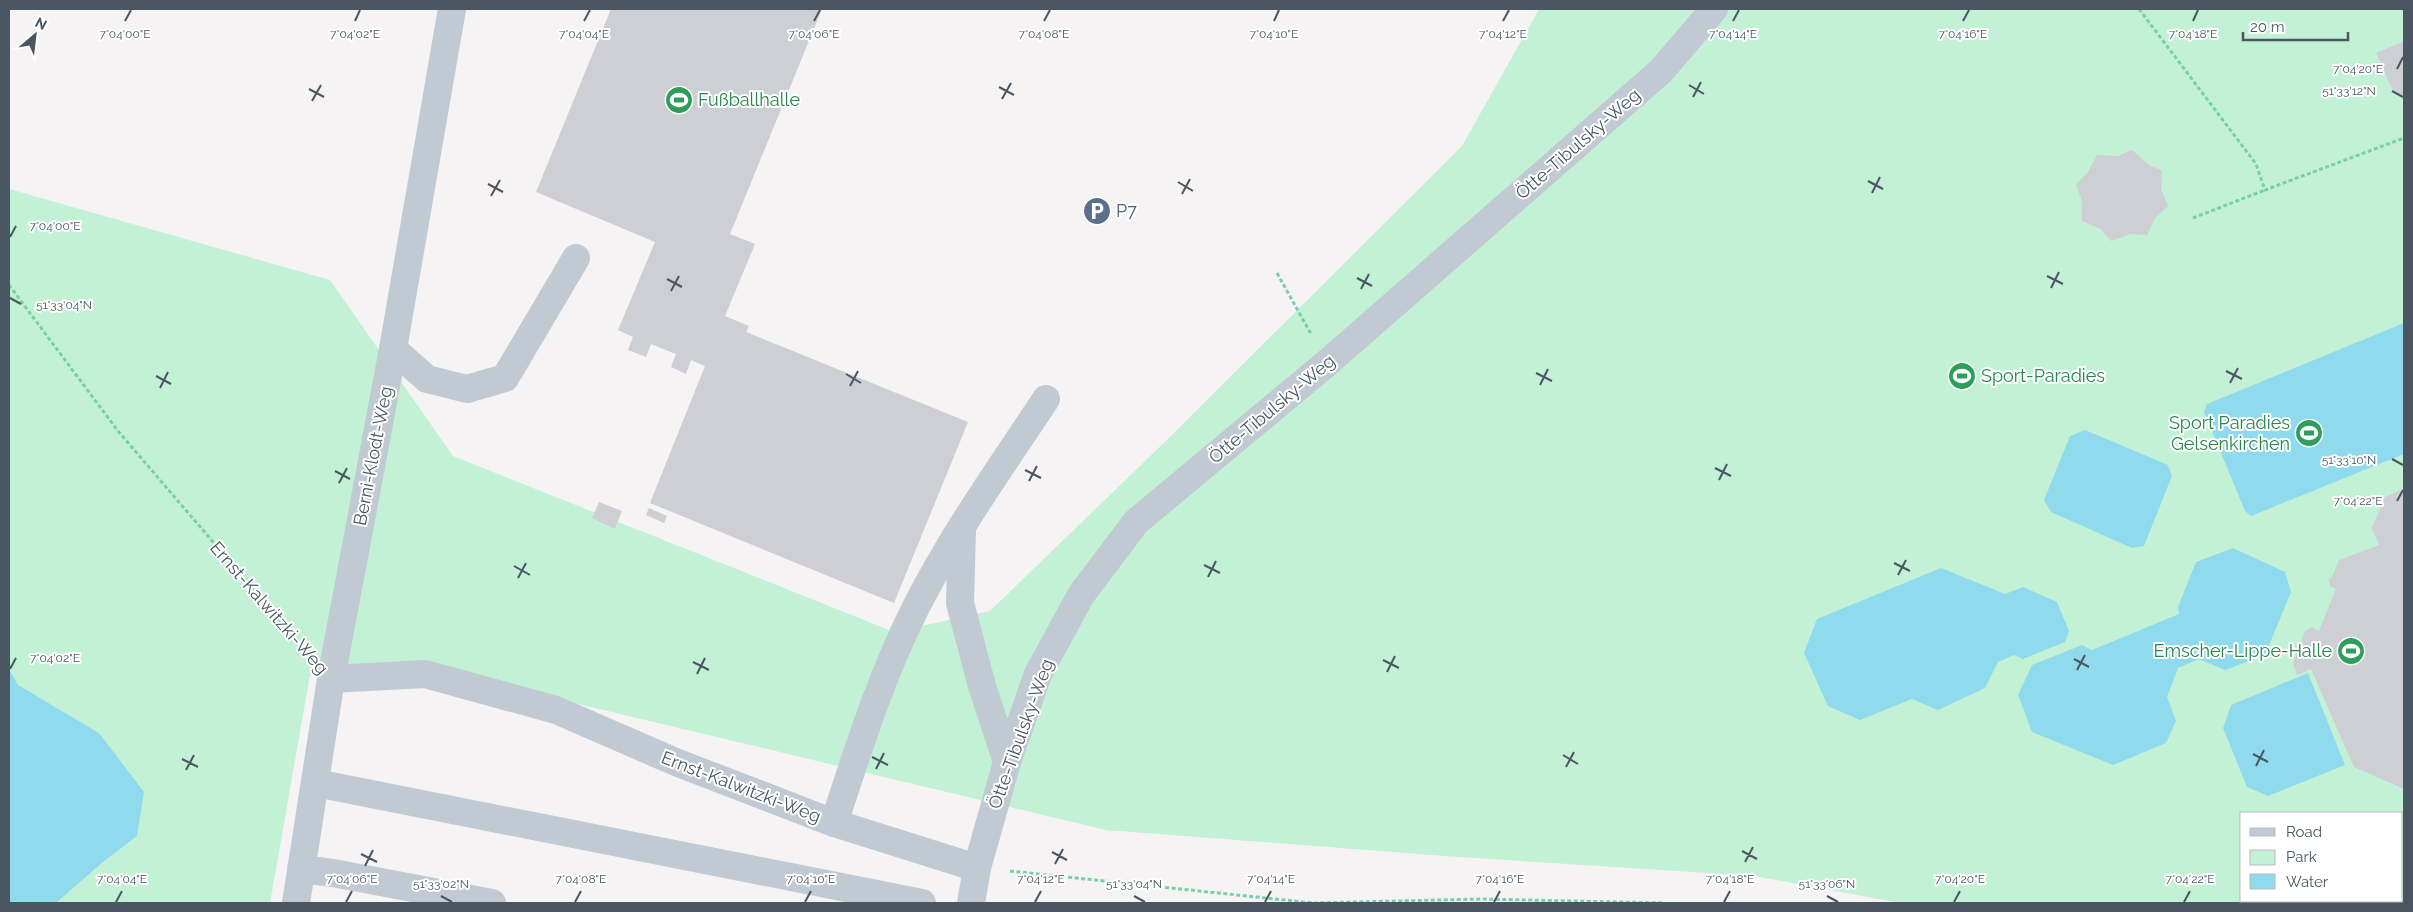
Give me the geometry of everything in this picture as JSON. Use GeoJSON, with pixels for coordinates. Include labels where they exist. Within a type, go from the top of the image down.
{"type":"FeatureCollection","features":[{"type":"Feature","properties":{"kind":"street","name":"Berni-Klodt-Weg"},"geometry":{"type":"LineString","coordinates":[[296,903],[331,679],[393,349],[452,9]]}},
{"type":"Feature","properties":{"kind":"street","name":"Ötte-Tibulsky-Weg"},"geometry":{"type":"LineString","coordinates":[[971,903],[977,868],[1007,762],[1038,674],[1081,595],[1136,522],[1342,350],[1661,70],[1714,9]]}},
{"type":"Feature","properties":{"kind":"street"},"geometry":{"type":"LineString","coordinates":[[393,349],[426,379],[467,389],[505,378],[576,258]]}},
{"type":"Feature","properties":{"kind":"street"},"geometry":{"type":"LineString","coordinates":[[834,823],[873,708],[915,608],[962,526],[1046,399]]}},
{"type":"Feature","properties":{"kind":"street"},"geometry":{"type":"LineString","coordinates":[[962,526],[960,603],[982,686],[1007,762]]}},
{"type":"Feature","properties":{"kind":"street","name":"Ernst-Kalwitzki-Weg"},"geometry":{"type":"LineString","coordinates":[[331,679],[424,674],[556,710],[678,763],[834,823],[977,868]]}},
{"type":"Feature","properties":{"kind":"street"},"geometry":{"type":"LineString","coordinates":[[316,783],[922,903]]}},
{"type":"Feature","properties":{"kind":"street"},"geometry":{"type":"LineString","coordinates":[[301,869],[333,873],[492,903]]}},
{"type":"Feature","properties":{"kind":"path"},"geometry":{"type":"LineString","coordinates":[[2140,9],[2256,164],[2265,190]]}},
{"type":"Feature","properties":{"kind":"path"},"geometry":{"type":"LineString","coordinates":[[2193,218],[2404,138]]}},
{"type":"Feature","properties":{"kind":"path"},"geometry":{"type":"LineString","coordinates":[[1277,273],[1312,336]]}},
{"type":"Feature","properties":{"kind":"path","name":"Ernst-Kalwitzki-Weg"},"geometry":{"type":"LineString","coordinates":[[9,285],[118,431],[331,679]]}},
{"type":"Feature","properties":{"kind":"path"},"geometry":{"type":"LineString","coordinates":[[977,868],[1313,903],[1482,899],[1665,903]]}},
{"type":"Feature","properties":{"kind":"green space"},"geometry":{"type":"Polygon","coordinates":[[[1539,9],[2404,9],[2404,903],[1900,903],[1755,876],[1444,856],[1106,830],[503,686],[310,675],[270,903],[56,903],[102,863],[137,836],[99,733],[17,685],[9,669],[9,189],[330,280],[453,456],[894,632],[990,611],[1171,436],[1462,146],[1539,9]]]}},
{"type":"Feature","properties":{"kind":"water","name":"Sport Paradies Gelsenkirchen"},"geometry":{"type":"Polygon","coordinates":[[[2404,323],[2404,454],[2251,516],[2245,511],[2204,412],[2207,404],[2404,323]]]}},
{"type":"Feature","properties":{"kind":"water"},"geometry":{"type":"Polygon","coordinates":[[[2085,430],[2168,465],[2172,476],[2144,546],[2132,548],[2051,512],[2044,500],[2070,436],[2085,430]]]}},
{"type":"Feature","properties":{"kind":"water"},"geometry":{"type":"Polygon","coordinates":[[[2233,548],[2285,572],[2291,592],[2265,655],[2225,670],[2199,659],[2178,668],[2167,697],[2176,721],[2166,743],[2113,765],[2032,732],[2018,695],[2032,665],[2082,645],[2092,650],[2179,614],[2178,607],[2196,562],[2233,548]]]}},
{"type":"Feature","properties":{"kind":"water"},"geometry":{"type":"Polygon","coordinates":[[[1941,568],[2005,594],[2023,587],[2057,602],[2069,631],[2065,642],[2023,659],[2014,655],[1998,662],[1985,688],[1938,710],[1912,699],[1860,720],[1828,706],[1804,653],[1817,619],[1941,568]]]}},
{"type":"Feature","properties":{"kind":"water"},"geometry":{"type":"Polygon","coordinates":[[[9,669],[18,685],[99,733],[144,792],[137,836],[102,863],[56,903],[9,903],[9,669]]]}},
{"type":"Feature","properties":{"kind":"water"},"geometry":{"type":"Polygon","coordinates":[[[2308,673],[2345,765],[2268,796],[2247,787],[2223,728],[2231,705],[2308,673]]]}},
{"type":"Feature","properties":{"kind":"building"},"geometry":{"type":"Polygon","coordinates":[[[611,9],[822,9],[730,234],[755,244],[725,316],[749,326],[746,332],[968,422],[894,603],[650,503],[705,366],[691,360],[686,374],[671,367],[676,354],[651,344],[646,357],[628,350],[633,337],[618,330],[655,242],[536,192],[611,9]]]}},
{"type":"Feature","properties":{"kind":"building"},"geometry":{"type":"Polygon","coordinates":[[[2404,41],[2404,94],[2402,95],[2392,89],[2376,53],[2404,41]]]}},
{"type":"Feature","properties":{"kind":"building"},"geometry":{"type":"Polygon","coordinates":[[[2132,150],[2150,166],[2162,170],[2161,189],[2168,206],[2155,218],[2147,235],[2131,234],[2111,241],[2101,229],[2082,221],[2082,201],[2076,185],[2088,172],[2097,155],[2118,156],[2132,150]]]}},
{"type":"Feature","properties":{"kind":"building","name":"Emscher-Lippe-Halle"},"geometry":{"type":"Polygon","coordinates":[[[2404,489],[2404,789],[2354,767],[2311,669],[2297,675],[2293,664],[2305,631],[2312,627],[2319,631],[2336,589],[2330,586],[2329,579],[2332,577],[2339,560],[2379,545],[2372,528],[2385,497],[2404,489]]]}},
{"type":"Feature","properties":{"kind":"building"},"geometry":{"type":"Polygon","coordinates":[[[599,502],[622,511],[615,529],[592,518],[599,502]]]}},
{"type":"Feature","properties":{"kind":"building"},"geometry":{"type":"Polygon","coordinates":[[[649,508],[667,516],[664,523],[646,515],[649,508]]]}},
{"type":"Feature","properties":{"kind":"place","name":"Fußballhalle"},"geometry":{"type":"Point","coordinates":[679,100]}},
{"type":"Feature","properties":{"kind":"place","name":"P7"},"geometry":{"type":"Point","coordinates":[1097,211]}},
{"type":"Feature","properties":{"kind":"place","name":"Sport-Paradies"},"geometry":{"type":"Point","coordinates":[1962,376]}},
{"type":"Feature","properties":{"kind":"place","name":"Sport Paradies Gelsenkirchen"},"geometry":{"type":"Point","coordinates":[2309,433]}},
{"type":"Feature","properties":{"kind":"place","name":"Emscher-Lippe-Halle"},"geometry":{"type":"Point","coordinates":[2351,651]}}]}
